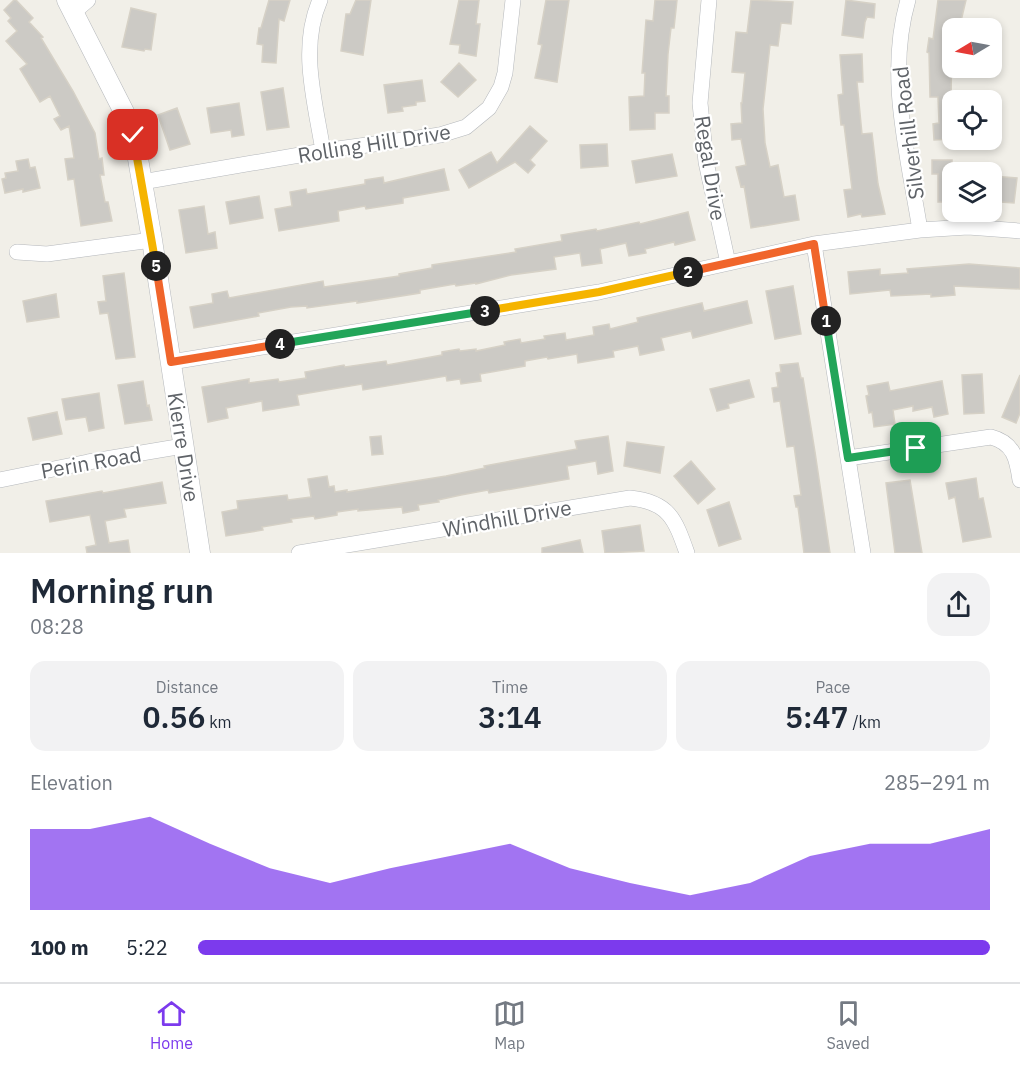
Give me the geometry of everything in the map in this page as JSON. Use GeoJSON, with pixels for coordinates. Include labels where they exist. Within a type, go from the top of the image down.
{"type":"FeatureCollection","features":[{"type":"Feature","properties":{"kind":"street"},"geometry":{"type":"LineString","coordinates":[[320,0],[312,24],[309,59],[323,151]]}},
{"type":"Feature","properties":{"kind":"street","name":"Rolling Hill Drive"},"geometry":{"type":"LineString","coordinates":[[142,182],[323,151],[440,135],[466,127],[489,108],[501,87],[505,73],[513,0]]}},
{"type":"Feature","properties":{"kind":"street","name":"Regal Drive"},"geometry":{"type":"LineString","coordinates":[[709,0],[701,75],[702,124],[706,162],[728,263]]}},
{"type":"Feature","properties":{"kind":"street","name":"Silverhill Road"},"geometry":{"type":"LineString","coordinates":[[908,0],[900,34],[898,82],[920,230]]}},
{"type":"Feature","properties":{"kind":"street","name":"Kierre Drive"},"geometry":{"type":"LineString","coordinates":[[76,4],[127,118],[142,182],[200,553]]}},
{"type":"Feature","properties":{"kind":"street"},"geometry":{"type":"LineString","coordinates":[[171,362],[599,292],[814,244],[920,230],[968,228],[1020,231]]}},
{"type":"Feature","properties":{"kind":"street"},"geometry":{"type":"LineString","coordinates":[[17,252],[47,254],[152,240]]}},
{"type":"Feature","properties":{"kind":"street"},"geometry":{"type":"LineString","coordinates":[[814,244],[863,553]]}},
{"type":"Feature","properties":{"kind":"street"},"geometry":{"type":"LineString","coordinates":[[848,458],[991,437],[1007,444],[1015,454],[1020,480]]}},
{"type":"Feature","properties":{"kind":"street","name":"Perin Road"},"geometry":{"type":"LineString","coordinates":[[0,480],[183,446]]}},
{"type":"Feature","properties":{"kind":"street","name":"Windhill Drive"},"geometry":{"type":"LineString","coordinates":[[299,553],[630,498],[647,501],[665,509],[675,522],[687,553]]}},
{"type":"Feature","properties":{"kind":"building"},"geometry":{"type":"Polygon","coordinates":[[[14,0],[33,18],[29,22],[43,37],[41,38],[95,133],[99,159],[102,158],[104,175],[100,175],[105,202],[108,202],[112,221],[81,226],[74,179],[68,180],[65,159],[74,158],[69,126],[61,130],[54,119],[60,116],[50,96],[40,102],[20,69],[27,64],[6,41],[17,31],[8,21],[11,18],[4,10],[14,0]]]}},
{"type":"Feature","properties":{"kind":"building"},"geometry":{"type":"Polygon","coordinates":[[[269,0],[290,0],[284,21],[279,19],[276,63],[262,62],[263,45],[257,44],[259,28],[261,28],[269,0]]]}},
{"type":"Feature","properties":{"kind":"building"},"geometry":{"type":"Polygon","coordinates":[[[356,0],[371,0],[363,55],[341,51],[346,14],[350,14],[356,0]]]}},
{"type":"Feature","properties":{"kind":"building"},"geometry":{"type":"Polygon","coordinates":[[[459,0],[479,0],[476,24],[480,24],[476,56],[459,53],[460,45],[450,44],[459,0]]]}},
{"type":"Feature","properties":{"kind":"building"},"geometry":{"type":"Polygon","coordinates":[[[546,0],[569,0],[557,82],[535,78],[542,45],[538,44],[546,0]]]}},
{"type":"Feature","properties":{"kind":"building"},"geometry":{"type":"Polygon","coordinates":[[[655,0],[677,0],[668,54],[666,96],[669,96],[669,113],[655,113],[655,129],[630,130],[629,97],[644,96],[645,73],[642,73],[646,20],[653,21],[655,0]]]}},
{"type":"Feature","properties":{"kind":"building"},"geometry":{"type":"Polygon","coordinates":[[[751,0],[793,2],[791,24],[781,23],[778,46],[770,45],[763,109],[765,143],[770,167],[778,165],[784,197],[795,195],[799,220],[751,228],[744,186],[741,187],[736,167],[746,165],[741,139],[732,140],[731,124],[742,123],[741,103],[745,73],[732,72],[736,32],[747,33],[751,0]]]}},
{"type":"Feature","properties":{"kind":"building"},"geometry":{"type":"Polygon","coordinates":[[[846,0],[875,4],[874,18],[867,17],[863,38],[842,35],[846,0]]]}},
{"type":"Feature","properties":{"kind":"building"},"geometry":{"type":"Polygon","coordinates":[[[938,0],[966,0],[962,18],[942,18],[942,78],[951,78],[951,90],[942,90],[942,140],[934,140],[933,124],[939,123],[938,97],[930,97],[929,53],[927,52],[929,38],[933,39],[938,0]]]}},
{"type":"Feature","properties":{"kind":"building"},"geometry":{"type":"Polygon","coordinates":[[[131,8],[156,14],[151,50],[122,47],[131,8]]]}},
{"type":"Feature","properties":{"kind":"building"},"geometry":{"type":"Polygon","coordinates":[[[862,54],[863,82],[857,82],[862,134],[872,133],[878,184],[885,214],[862,217],[861,214],[848,217],[844,190],[852,189],[838,95],[843,94],[840,55],[862,54]]]}},
{"type":"Feature","properties":{"kind":"building"},"geometry":{"type":"Polygon","coordinates":[[[459,63],[476,80],[458,97],[441,82],[459,63]]]}},
{"type":"Feature","properties":{"kind":"building"},"geometry":{"type":"Polygon","coordinates":[[[422,80],[425,101],[402,107],[403,111],[388,113],[384,85],[422,80]]]}},
{"type":"Feature","properties":{"kind":"building"},"geometry":{"type":"Polygon","coordinates":[[[283,88],[289,127],[267,130],[261,92],[283,88]]]}},
{"type":"Feature","properties":{"kind":"building"},"geometry":{"type":"Polygon","coordinates":[[[239,103],[244,135],[232,137],[231,130],[211,133],[207,108],[239,103]]]}},
{"type":"Feature","properties":{"kind":"building"},"geometry":{"type":"Polygon","coordinates":[[[177,108],[190,144],[170,150],[158,115],[177,108]]]}},
{"type":"Feature","properties":{"kind":"building"},"geometry":{"type":"Polygon","coordinates":[[[530,126],[547,141],[530,160],[535,165],[528,173],[515,162],[469,188],[459,170],[491,152],[497,163],[530,126]]]}},
{"type":"Feature","properties":{"kind":"building"},"geometry":{"type":"Polygon","coordinates":[[[607,144],[608,166],[581,168],[580,145],[607,144]]]}},
{"type":"Feature","properties":{"kind":"building"},"geometry":{"type":"Polygon","coordinates":[[[672,154],[677,176],[636,183],[632,161],[672,154]]]}},
{"type":"Feature","properties":{"kind":"building"},"geometry":{"type":"Polygon","coordinates":[[[28,159],[30,168],[35,167],[40,188],[5,193],[2,179],[6,178],[5,173],[18,171],[16,161],[28,159]]]}},
{"type":"Feature","properties":{"kind":"building"},"geometry":{"type":"Polygon","coordinates":[[[932,160],[952,160],[952,162],[942,162],[942,202],[938,202],[938,174],[932,174],[932,160]]]}},
{"type":"Feature","properties":{"kind":"building"},"geometry":{"type":"Polygon","coordinates":[[[444,169],[449,190],[403,198],[403,203],[338,211],[339,221],[279,231],[275,209],[292,206],[290,192],[306,189],[307,194],[365,184],[365,180],[383,177],[384,183],[444,169]]]}},
{"type":"Feature","properties":{"kind":"building"},"geometry":{"type":"Polygon","coordinates":[[[1002,177],[1017,178],[1014,203],[1002,202],[1002,177]]]}},
{"type":"Feature","properties":{"kind":"building"},"geometry":{"type":"Polygon","coordinates":[[[259,196],[263,218],[230,224],[226,202],[259,196]]]}},
{"type":"Feature","properties":{"kind":"building"},"geometry":{"type":"Polygon","coordinates":[[[204,206],[208,234],[215,232],[217,248],[186,253],[179,210],[204,206]]]}},
{"type":"Feature","properties":{"kind":"building"},"geometry":{"type":"Polygon","coordinates":[[[688,212],[695,240],[645,249],[646,253],[629,256],[626,243],[600,249],[602,263],[582,266],[580,253],[554,257],[556,269],[511,275],[476,284],[456,286],[455,284],[420,290],[420,293],[357,303],[357,301],[307,308],[307,306],[291,307],[258,313],[259,316],[194,328],[190,307],[213,303],[212,294],[227,291],[229,298],[323,281],[324,287],[399,276],[399,274],[432,268],[432,265],[516,252],[515,249],[562,241],[561,235],[596,229],[597,231],[639,222],[640,224],[688,212]]]}},
{"type":"Feature","properties":{"kind":"building"},"geometry":{"type":"Polygon","coordinates":[[[969,264],[1020,268],[1020,289],[954,286],[955,295],[931,297],[931,294],[891,296],[890,290],[850,294],[848,272],[880,269],[880,275],[908,273],[907,269],[969,264]]]}},
{"type":"Feature","properties":{"kind":"building"},"geometry":{"type":"Polygon","coordinates":[[[124,273],[135,357],[116,359],[108,313],[100,314],[98,302],[106,301],[103,276],[124,273]]]}},
{"type":"Feature","properties":{"kind":"building"},"geometry":{"type":"Polygon","coordinates":[[[793,286],[801,334],[775,339],[766,291],[793,286]]]}},
{"type":"Feature","properties":{"kind":"building"},"geometry":{"type":"Polygon","coordinates":[[[56,294],[59,317],[27,322],[23,301],[56,294]]]}},
{"type":"Feature","properties":{"kind":"building"},"geometry":{"type":"Polygon","coordinates":[[[747,301],[752,323],[693,338],[691,331],[661,338],[664,350],[640,355],[638,346],[613,351],[614,357],[578,363],[577,354],[548,359],[547,357],[525,361],[525,366],[480,374],[481,381],[461,384],[460,379],[447,381],[446,376],[363,390],[362,384],[297,395],[299,405],[263,411],[262,401],[226,408],[228,418],[208,422],[202,387],[249,379],[249,383],[306,378],[305,372],[344,365],[345,367],[386,361],[387,365],[442,355],[442,352],[459,349],[460,351],[476,349],[476,351],[505,345],[504,342],[520,339],[521,343],[565,333],[566,340],[594,335],[593,327],[609,324],[610,329],[638,322],[637,318],[702,303],[704,311],[747,301]]]}},
{"type":"Feature","properties":{"kind":"building"},"geometry":{"type":"Polygon","coordinates":[[[798,363],[801,378],[803,378],[830,553],[804,553],[798,507],[796,507],[794,496],[801,495],[794,446],[787,447],[780,401],[774,402],[772,388],[778,387],[776,373],[781,372],[780,365],[798,363]]]}},
{"type":"Feature","properties":{"kind":"building"},"geometry":{"type":"Polygon","coordinates":[[[982,374],[984,413],[964,414],[962,375],[982,374]]]}},
{"type":"Feature","properties":{"kind":"building"},"geometry":{"type":"Polygon","coordinates":[[[1020,375],[1020,413],[1016,423],[1002,417],[1020,375]]]}},
{"type":"Feature","properties":{"kind":"building"},"geometry":{"type":"Polygon","coordinates":[[[749,380],[754,397],[728,404],[729,408],[717,411],[710,389],[749,380]]]}},
{"type":"Feature","properties":{"kind":"building"},"geometry":{"type":"Polygon","coordinates":[[[143,381],[152,420],[125,424],[118,385],[143,381]]]}},
{"type":"Feature","properties":{"kind":"building"},"geometry":{"type":"Polygon","coordinates":[[[942,381],[948,414],[934,417],[932,407],[913,411],[913,406],[893,410],[895,424],[874,427],[872,412],[869,413],[866,396],[869,395],[867,386],[888,382],[890,391],[942,381]]]}},
{"type":"Feature","properties":{"kind":"building"},"geometry":{"type":"Polygon","coordinates":[[[99,393],[104,428],[89,431],[86,417],[66,420],[62,399],[99,393]]]}},
{"type":"Feature","properties":{"kind":"building"},"geometry":{"type":"Polygon","coordinates":[[[57,412],[62,434],[33,440],[28,418],[57,412]]]}},
{"type":"Feature","properties":{"kind":"building"},"geometry":{"type":"Polygon","coordinates":[[[381,436],[383,454],[372,455],[370,437],[381,436]]]}},
{"type":"Feature","properties":{"kind":"building"},"geometry":{"type":"Polygon","coordinates":[[[608,436],[613,471],[598,474],[596,461],[567,466],[569,479],[489,493],[488,490],[461,495],[438,500],[439,502],[418,505],[419,510],[403,513],[402,507],[358,511],[358,509],[337,512],[337,515],[315,519],[314,516],[291,519],[292,522],[262,527],[263,530],[226,536],[222,512],[238,509],[237,501],[287,495],[288,500],[311,497],[308,479],[327,476],[329,487],[334,486],[335,492],[347,490],[347,492],[446,476],[485,468],[484,466],[577,449],[575,441],[608,436]]]}},
{"type":"Feature","properties":{"kind":"building"},"geometry":{"type":"Polygon","coordinates":[[[627,442],[664,447],[660,473],[624,466],[627,442]]]}},
{"type":"Feature","properties":{"kind":"building"},"geometry":{"type":"Polygon","coordinates":[[[691,461],[715,489],[698,504],[674,476],[691,461]]]}},
{"type":"Feature","properties":{"kind":"building"},"geometry":{"type":"Polygon","coordinates":[[[976,478],[979,499],[983,498],[991,537],[963,542],[955,497],[949,499],[946,483],[976,478]]]}},
{"type":"Feature","properties":{"kind":"building"},"geometry":{"type":"Polygon","coordinates":[[[910,480],[922,553],[895,553],[886,483],[910,480]]]}},
{"type":"Feature","properties":{"kind":"building"},"geometry":{"type":"Polygon","coordinates":[[[162,482],[166,503],[124,509],[126,517],[105,521],[109,543],[128,540],[130,553],[87,553],[86,547],[96,545],[90,515],[50,522],[46,501],[162,482]]]}},
{"type":"Feature","properties":{"kind":"building"},"geometry":{"type":"Polygon","coordinates":[[[729,502],[741,539],[719,546],[707,510],[729,502]]]}},
{"type":"Feature","properties":{"kind":"building"},"geometry":{"type":"Polygon","coordinates":[[[640,525],[644,551],[605,553],[602,531],[640,525]]]}},
{"type":"Feature","properties":{"kind":"building"},"geometry":{"type":"Polygon","coordinates":[[[580,540],[583,553],[542,553],[542,548],[580,540]]]}},
{"type":"Feature","properties":{"kind":"route"},"geometry":{"type":"LineString","coordinates":[[133,135],[171,362],[599,292],[814,244],[848,458],[916,448]]}}]}
